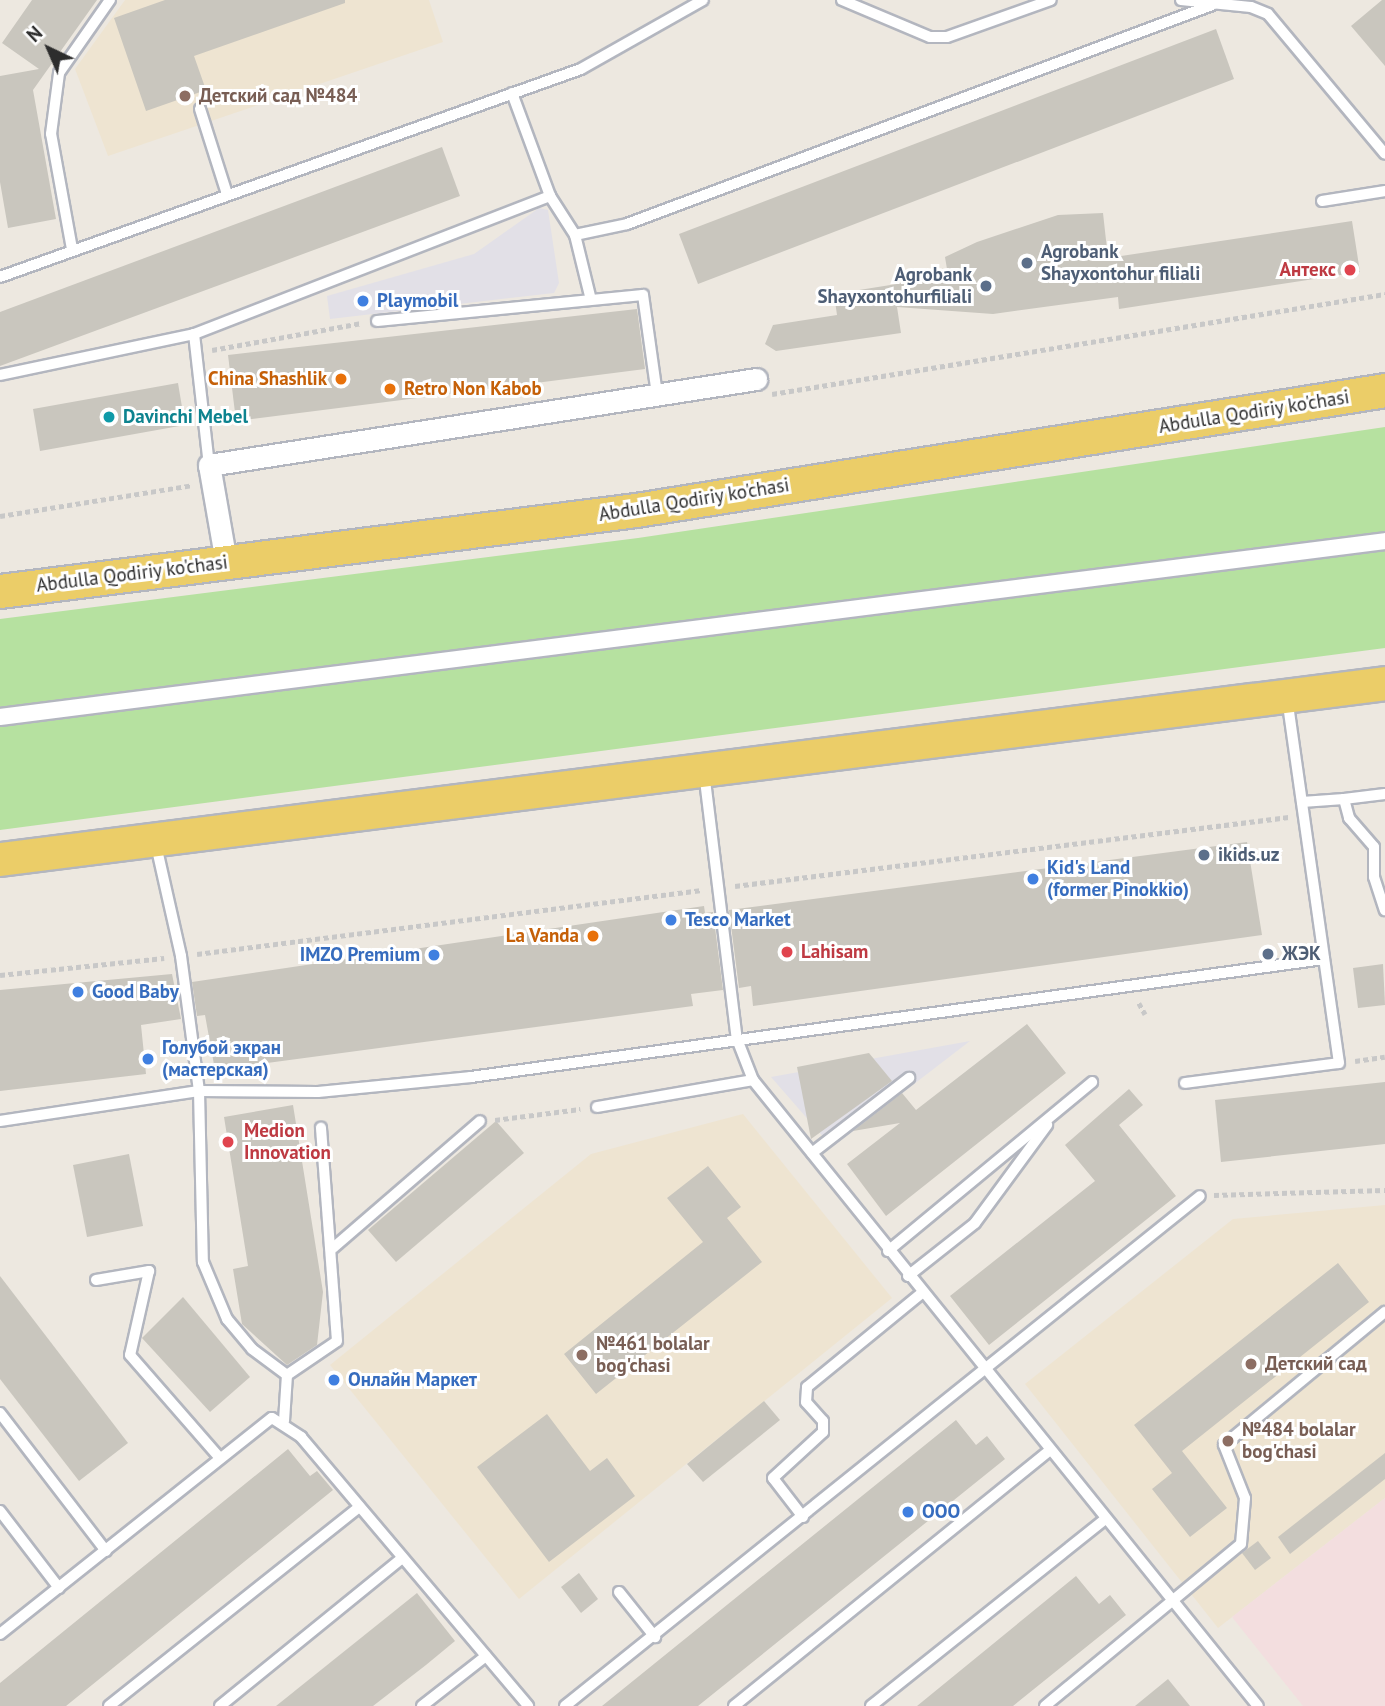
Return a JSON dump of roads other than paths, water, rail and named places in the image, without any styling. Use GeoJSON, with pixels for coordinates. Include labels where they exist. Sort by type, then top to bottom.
{"type":"FeatureCollection","features":[{"type":"Feature","properties":{"kind":"main road","name":"Abdulla Qodiriy ko'chasi"},"geometry":{"type":"LineString","coordinates":[[0,591],[636,510],[1385,390]]}},
{"type":"Feature","properties":{"kind":"main road"},"geometry":{"type":"LineString","coordinates":[[0,859],[704,766],[1385,683]]}},
{"type":"Feature","properties":{"kind":"street"},"geometry":{"type":"LineString","coordinates":[[226,562],[209,466],[756,379]]}},
{"type":"Feature","properties":{"kind":"street"},"geometry":{"type":"LineString","coordinates":[[0,717],[1385,541]]}},
{"type":"Feature","properties":{"kind":"lane"},"geometry":{"type":"LineString","coordinates":[[72,249],[51,134],[59,73],[110,0]]}},
{"type":"Feature","properties":{"kind":"lane"},"geometry":{"type":"LineString","coordinates":[[0,276],[580,69],[703,0]]}},
{"type":"Feature","properties":{"kind":"lane"},"geometry":{"type":"LineString","coordinates":[[842,0],[930,37],[947,37],[1051,0]]}},
{"type":"Feature","properties":{"kind":"lane"},"geometry":{"type":"LineString","coordinates":[[1181,0],[1251,7],[1268,14],[1385,153]]}},
{"type":"Feature","properties":{"kind":"lane"},"geometry":{"type":"LineString","coordinates":[[575,235],[627,224],[1212,5]]}},
{"type":"Feature","properties":{"kind":"lane"},"geometry":{"type":"LineString","coordinates":[[512,93],[550,196],[575,235],[590,296]]}},
{"type":"Feature","properties":{"kind":"lane"},"geometry":{"type":"LineString","coordinates":[[200,109],[227,194]]}},
{"type":"Feature","properties":{"kind":"lane"},"geometry":{"type":"LineString","coordinates":[[1322,201],[1385,191]]}},
{"type":"Feature","properties":{"kind":"lane"},"geometry":{"type":"LineString","coordinates":[[0,375],[194,334],[550,196]]}},
{"type":"Feature","properties":{"kind":"lane"},"geometry":{"type":"LineString","coordinates":[[377,321],[590,296],[643,295],[657,395]]}},
{"type":"Feature","properties":{"kind":"lane"},"geometry":{"type":"LineString","coordinates":[[194,334],[209,466]]}},
{"type":"Feature","properties":{"kind":"lane"},"geometry":{"type":"LineString","coordinates":[[1185,1083],[1339,1063],[1286,696]]}},
{"type":"Feature","properties":{"kind":"lane"},"geometry":{"type":"LineString","coordinates":[[704,766],[737,1038],[753,1080],[908,1276],[1258,1706]]}},
{"type":"Feature","properties":{"kind":"lane"},"geometry":{"type":"LineString","coordinates":[[1303,802],[1385,794]]}},
{"type":"Feature","properties":{"kind":"lane"},"geometry":{"type":"LineString","coordinates":[[1344,799],[1349,818],[1374,847],[1374,877],[1385,910]]}},
{"type":"Feature","properties":{"kind":"lane"},"geometry":{"type":"LineString","coordinates":[[155,838],[181,956],[199,1091],[203,1262],[227,1319],[252,1349],[287,1375]]}},
{"type":"Feature","properties":{"kind":"lane"},"geometry":{"type":"LineString","coordinates":[[0,1121],[199,1091],[318,1092],[471,1077],[737,1038],[1324,959]]}},
{"type":"Feature","properties":{"kind":"lane"},"geometry":{"type":"LineString","coordinates":[[812,1153],[909,1079]]}},
{"type":"Feature","properties":{"kind":"lane"},"geometry":{"type":"LineString","coordinates":[[597,1107],[753,1080]]}},
{"type":"Feature","properties":{"kind":"lane"},"geometry":{"type":"LineString","coordinates":[[888,1251],[1092,1082]]}},
{"type":"Feature","properties":{"kind":"lane"},"geometry":{"type":"LineString","coordinates":[[908,1276],[975,1223],[1057,1112]]}},
{"type":"Feature","properties":{"kind":"lane"},"geometry":{"type":"LineString","coordinates":[[333,1248],[480,1121]]}},
{"type":"Feature","properties":{"kind":"lane"},"geometry":{"type":"LineString","coordinates":[[287,1375],[337,1341],[333,1248],[321,1128]]}},
{"type":"Feature","properties":{"kind":"lane"},"geometry":{"type":"LineString","coordinates":[[565,1706],[655,1637],[1200,1195]]}},
{"type":"Feature","properties":{"kind":"lane"},"geometry":{"type":"LineString","coordinates":[[96,1280],[149,1271],[130,1355],[219,1457]]}},
{"type":"Feature","properties":{"kind":"lane"},"geometry":{"type":"LineString","coordinates":[[803,1517],[773,1478],[823,1432],[823,1421],[806,1402],[807,1387],[922,1293]]}},
{"type":"Feature","properties":{"kind":"lane"},"geometry":{"type":"LineString","coordinates":[[1045,1706],[1241,1544],[1245,1498],[1224,1445],[1385,1312]]}},
{"type":"Feature","properties":{"kind":"lane"},"geometry":{"type":"LineString","coordinates":[[284,1422],[287,1375]]}},
{"type":"Feature","properties":{"kind":"lane"},"geometry":{"type":"LineString","coordinates":[[0,1413],[106,1551]]}},
{"type":"Feature","properties":{"kind":"lane"},"geometry":{"type":"LineString","coordinates":[[0,1634],[106,1551],[256,1426],[272,1418],[284,1422],[528,1706]]}},
{"type":"Feature","properties":{"kind":"lane"},"geometry":{"type":"LineString","coordinates":[[733,1706],[1049,1450]]}},
{"type":"Feature","properties":{"kind":"lane"},"geometry":{"type":"LineString","coordinates":[[109,1706],[359,1507]]}},
{"type":"Feature","properties":{"kind":"lane"},"geometry":{"type":"LineString","coordinates":[[0,1511],[59,1588]]}},
{"type":"Feature","properties":{"kind":"lane"},"geometry":{"type":"LineString","coordinates":[[871,1706],[1105,1519]]}},
{"type":"Feature","properties":{"kind":"lane"},"geometry":{"type":"LineString","coordinates":[[220,1706],[402,1558]]}},
{"type":"Feature","properties":{"kind":"lane"},"geometry":{"type":"LineString","coordinates":[[619,1592],[655,1637]]}},
{"type":"Feature","properties":{"kind":"lane"},"geometry":{"type":"LineString","coordinates":[[422,1706],[486,1656]]}},
{"type":"Feature","properties":{"kind":"place","name":"Детский сад №484"},"geometry":{"type":"Point","coordinates":[185,96]}},
{"type":"Feature","properties":{"kind":"place","name":"Agrobank Shayxontohur filiali"},"geometry":{"type":"Point","coordinates":[1027,263]}},
{"type":"Feature","properties":{"kind":"place","name":"Антекс"},"geometry":{"type":"Point","coordinates":[1350,270]}},
{"type":"Feature","properties":{"kind":"place","name":"Agrobank Shayxontohurfiliali"},"geometry":{"type":"Point","coordinates":[986,286]}},
{"type":"Feature","properties":{"kind":"place","name":"Playmobil"},"geometry":{"type":"Point","coordinates":[363,301]}},
{"type":"Feature","properties":{"kind":"place","name":"China Shashlik"},"geometry":{"type":"Point","coordinates":[341,379]}},
{"type":"Feature","properties":{"kind":"place","name":"Retro Non Kabob"},"geometry":{"type":"Point","coordinates":[390,389]}},
{"type":"Feature","properties":{"kind":"place","name":"Davinchi Mebel"},"geometry":{"type":"Point","coordinates":[109,417]}},
{"type":"Feature","properties":{"kind":"place","name":"ikids.uz"},"geometry":{"type":"Point","coordinates":[1204,855]}},
{"type":"Feature","properties":{"kind":"place","name":"Kid's Land (former Pinokkio)"},"geometry":{"type":"Point","coordinates":[1033,879]}},
{"type":"Feature","properties":{"kind":"place","name":"Tesco Market"},"geometry":{"type":"Point","coordinates":[671,920]}},
{"type":"Feature","properties":{"kind":"place","name":"La Vanda"},"geometry":{"type":"Point","coordinates":[593,936]}},
{"type":"Feature","properties":{"kind":"place","name":"Lahisam"},"geometry":{"type":"Point","coordinates":[787,952]}},
{"type":"Feature","properties":{"kind":"place","name":"ЖЭК"},"geometry":{"type":"Point","coordinates":[1268,954]}},
{"type":"Feature","properties":{"kind":"place","name":"IMZO Premium"},"geometry":{"type":"Point","coordinates":[434,955]}},
{"type":"Feature","properties":{"kind":"place","name":"Good Baby"},"geometry":{"type":"Point","coordinates":[78,992]}},
{"type":"Feature","properties":{"kind":"place","name":"Голубой экран (мастерская)"},"geometry":{"type":"Point","coordinates":[148,1059]}},
{"type":"Feature","properties":{"kind":"place","name":"Medion Innovation"},"geometry":{"type":"Point","coordinates":[228,1142]}},
{"type":"Feature","properties":{"kind":"place","name":"№461 bolalar bog'chasi"},"geometry":{"type":"Point","coordinates":[582,1355]}},
{"type":"Feature","properties":{"kind":"place","name":"Детский сад"},"geometry":{"type":"Point","coordinates":[1251,1364]}},
{"type":"Feature","properties":{"kind":"place","name":"Онлайн Маркет"},"geometry":{"type":"Point","coordinates":[334,1380]}},
{"type":"Feature","properties":{"kind":"place","name":"№484 bolalar bog'chasi"},"geometry":{"type":"Point","coordinates":[1228,1441]}},
{"type":"Feature","properties":{"kind":"place","name":"ООО"},"geometry":{"type":"Point","coordinates":[908,1512]}}]}
